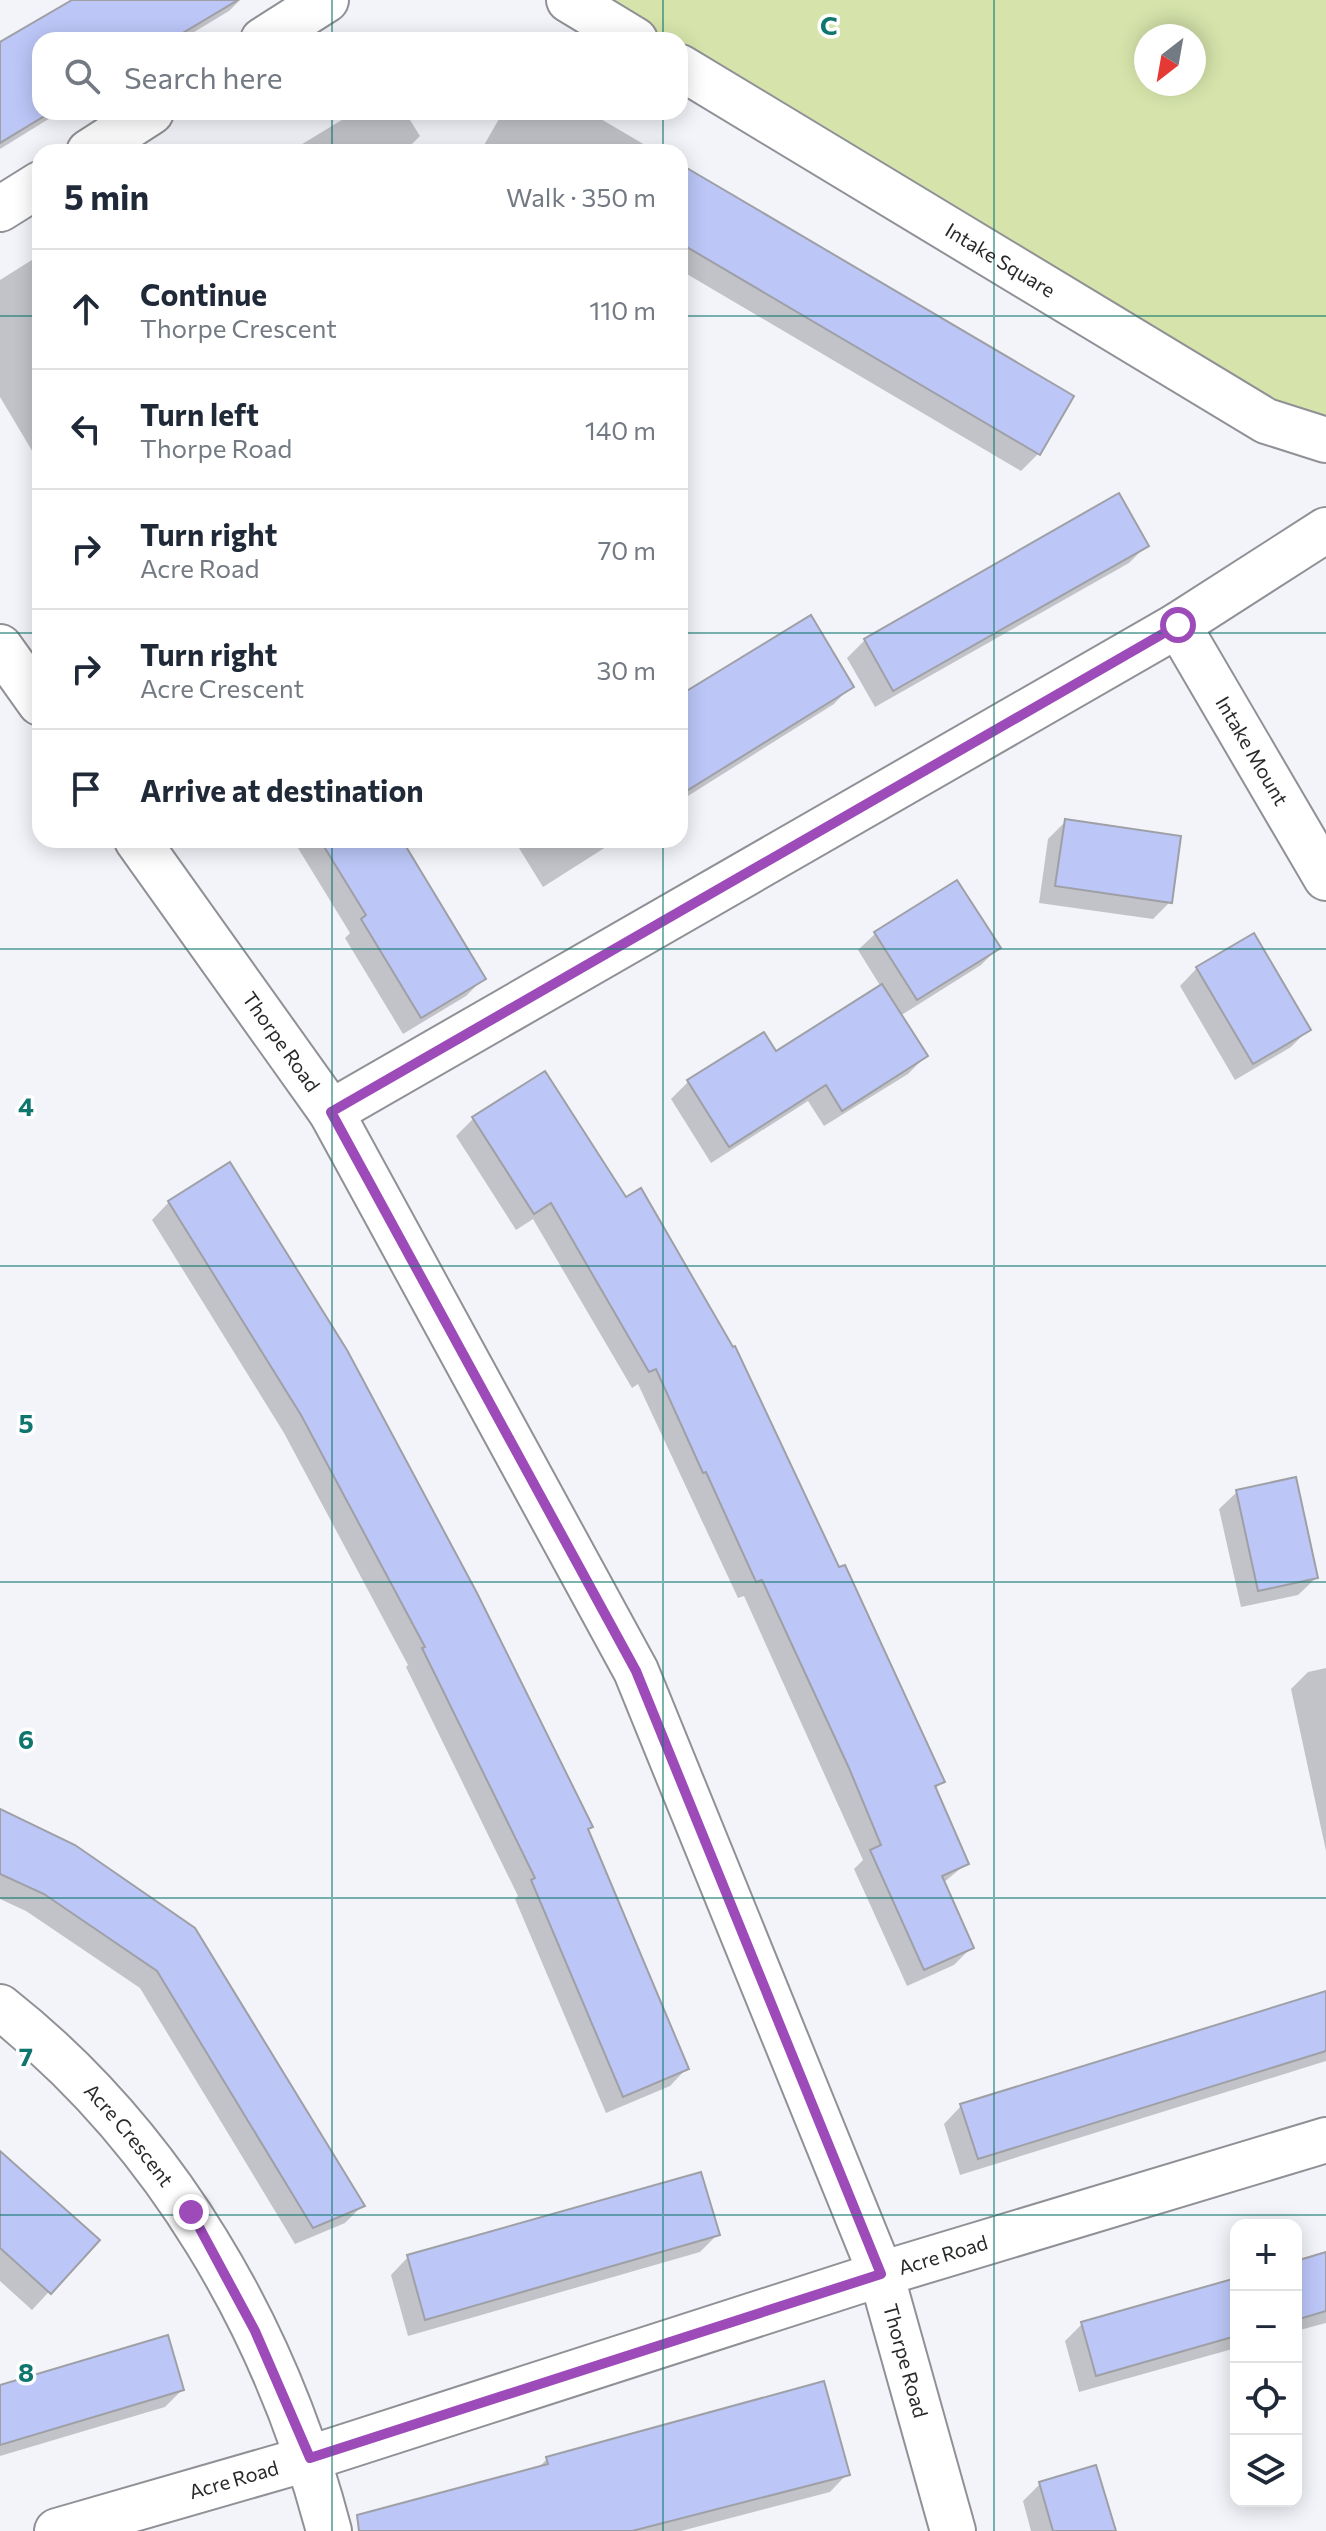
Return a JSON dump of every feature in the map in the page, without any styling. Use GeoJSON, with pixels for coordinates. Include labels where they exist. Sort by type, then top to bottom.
{"type":"FeatureCollection","features":[{"type":"Feature","properties":{"kind":"street"},"geometry":{"type":"LineString","coordinates":[[276,32],[326,0]]}},
{"type":"Feature","properties":{"kind":"street"},"geometry":{"type":"LineString","coordinates":[[569,0],[622,32]]}},
{"type":"Feature","properties":{"kind":"street","name":"Intake Square"},"geometry":{"type":"LineString","coordinates":[[688,72],[1266,421],[1326,440]]}},
{"type":"Feature","properties":{"kind":"street"},"geometry":{"type":"LineString","coordinates":[[101,144],[139,120]]}},
{"type":"Feature","properties":{"kind":"street"},"geometry":{"type":"LineString","coordinates":[[0,209],[32,189]]}},
{"type":"Feature","properties":{"kind":"street"},"geometry":{"type":"LineString","coordinates":[[331,1112],[1178,625],[1326,530]]}},
{"type":"Feature","properties":{"kind":"street","name":"Intake Mount"},"geometry":{"type":"LineString","coordinates":[[1178,625],[1326,878]]}},
{"type":"Feature","properties":{"kind":"street"},"geometry":{"type":"LineString","coordinates":[[0,647],[32,692]]}},
{"type":"Feature","properties":{"kind":"street","name":"Thorpe Road"},"geometry":{"type":"LineString","coordinates":[[143,848],[331,1112],[636,1671],[881,2274],[953,2531]]}},
{"type":"Feature","properties":{"kind":"street","name":"Acre Crescent"},"geometry":{"type":"LineString","coordinates":[[0,2007],[117,2114],[191,2212],[255,2331],[310,2458],[329,2531]]}},
{"type":"Feature","properties":{"kind":"street","name":"Acre Road"},"geometry":{"type":"LineString","coordinates":[[57,2531],[310,2458],[881,2274],[1326,2140]]}},
{"type":"Feature","properties":{"kind":"green space"},"geometry":{"type":"Polygon","coordinates":[[[569,0],[1326,0],[1326,440],[688,72],[688,32],[622,32],[569,0]]]}},
{"type":"Feature","properties":{"kind":"building"},"geometry":{"type":"Polygon","coordinates":[[[72,0],[238,0],[184,32],[32,32],[32,120],[38,120],[0,143],[0,42],[72,0]]]}},
{"type":"Feature","properties":{"kind":"building"},"geometry":{"type":"Polygon","coordinates":[[[688,169],[1074,396],[1040,455],[688,248],[688,169]]]}},
{"type":"Feature","properties":{"kind":"building"},"geometry":{"type":"Polygon","coordinates":[[[1119,493],[1149,546],[893,691],[864,639],[1119,493]]]}},
{"type":"Feature","properties":{"kind":"building"},"geometry":{"type":"Polygon","coordinates":[[[811,615],[854,687],[688,790],[688,690],[811,615]]]}},
{"type":"Feature","properties":{"kind":"building"},"geometry":{"type":"Polygon","coordinates":[[[1065,819],[1181,836],[1172,903],[1055,886],[1065,819]]]}},
{"type":"Feature","properties":{"kind":"building"},"geometry":{"type":"Polygon","coordinates":[[[325,848],[407,848],[486,979],[421,1018],[361,919],[366,915],[325,848]]]}},
{"type":"Feature","properties":{"kind":"building"},"geometry":{"type":"Polygon","coordinates":[[[957,880],[1001,948],[917,1000],[874,932],[957,880]]]}},
{"type":"Feature","properties":{"kind":"building"},"geometry":{"type":"Polygon","coordinates":[[[1254,933],[1311,1030],[1253,1064],[1196,967],[1254,933]]]}},
{"type":"Feature","properties":{"kind":"building"},"geometry":{"type":"Polygon","coordinates":[[[882,984],[928,1056],[842,1111],[826,1085],[729,1147],[687,1080],[764,1032],[776,1051],[882,984]]]}},
{"type":"Feature","properties":{"kind":"building"},"geometry":{"type":"Polygon","coordinates":[[[545,1071],[626,1197],[641,1188],[735,1346],[839,1567],[845,1565],[945,1782],[935,1786],[969,1864],[942,1876],[974,1948],[924,1970],[870,1850],[881,1845],[849,1768],[762,1580],[756,1582],[656,1369],[649,1372],[551,1203],[534,1214],[472,1117],[545,1071]]]}},
{"type":"Feature","properties":{"kind":"building"},"geometry":{"type":"Polygon","coordinates":[[[230,1162],[347,1350],[477,1593],[593,1827],[588,1829],[689,2069],[623,2097],[531,1880],[535,1878],[422,1648],[425,1647],[301,1415],[168,1201],[230,1162]]]}},
{"type":"Feature","properties":{"kind":"building"},"geometry":{"type":"Polygon","coordinates":[[[1296,1477],[1318,1578],[1258,1591],[1236,1490],[1296,1477]]]}},
{"type":"Feature","properties":{"kind":"building"},"geometry":{"type":"Polygon","coordinates":[[[0,1809],[75,1845],[195,1928],[365,2206],[313,2228],[157,1971],[44,1894],[0,1874],[0,1809]]]}},
{"type":"Feature","properties":{"kind":"building"},"geometry":{"type":"Polygon","coordinates":[[[1326,1991],[1326,2051],[978,2159],[960,2104],[1326,1991]]]}},
{"type":"Feature","properties":{"kind":"building"},"geometry":{"type":"Polygon","coordinates":[[[0,2151],[100,2240],[51,2294],[0,2248],[0,2151]]]}},
{"type":"Feature","properties":{"kind":"building"},"geometry":{"type":"Polygon","coordinates":[[[701,2172],[720,2235],[425,2320],[407,2255],[701,2172]]]}},
{"type":"Feature","properties":{"kind":"building"},"geometry":{"type":"Polygon","coordinates":[[[1326,2252],[1326,2311],[1302,2318],[1302,2291],[1302,2259],[1326,2252]]]}},
{"type":"Feature","properties":{"kind":"building"},"geometry":{"type":"Polygon","coordinates":[[[1230,2280],[1230,2338],[1096,2376],[1081,2322],[1230,2280]]]}},
{"type":"Feature","properties":{"kind":"building"},"geometry":{"type":"Polygon","coordinates":[[[168,2335],[184,2390],[0,2445],[0,2385],[168,2335]]]}},
{"type":"Feature","properties":{"kind":"building"},"geometry":{"type":"Polygon","coordinates":[[[824,2381],[850,2475],[632,2531],[359,2531],[357,2515],[548,2464],[546,2457],[824,2381]]]}},
{"type":"Feature","properties":{"kind":"building"},"geometry":{"type":"Polygon","coordinates":[[[1096,2465],[1116,2531],[1053,2531],[1039,2482],[1096,2465]]]}},
{"type":"Feature","properties":{"kind":"route"},"geometry":{"type":"LineString","coordinates":[[191,2212],[255,2331],[310,2458],[881,2274],[636,1671],[331,1112],[1178,625]]}}]}
